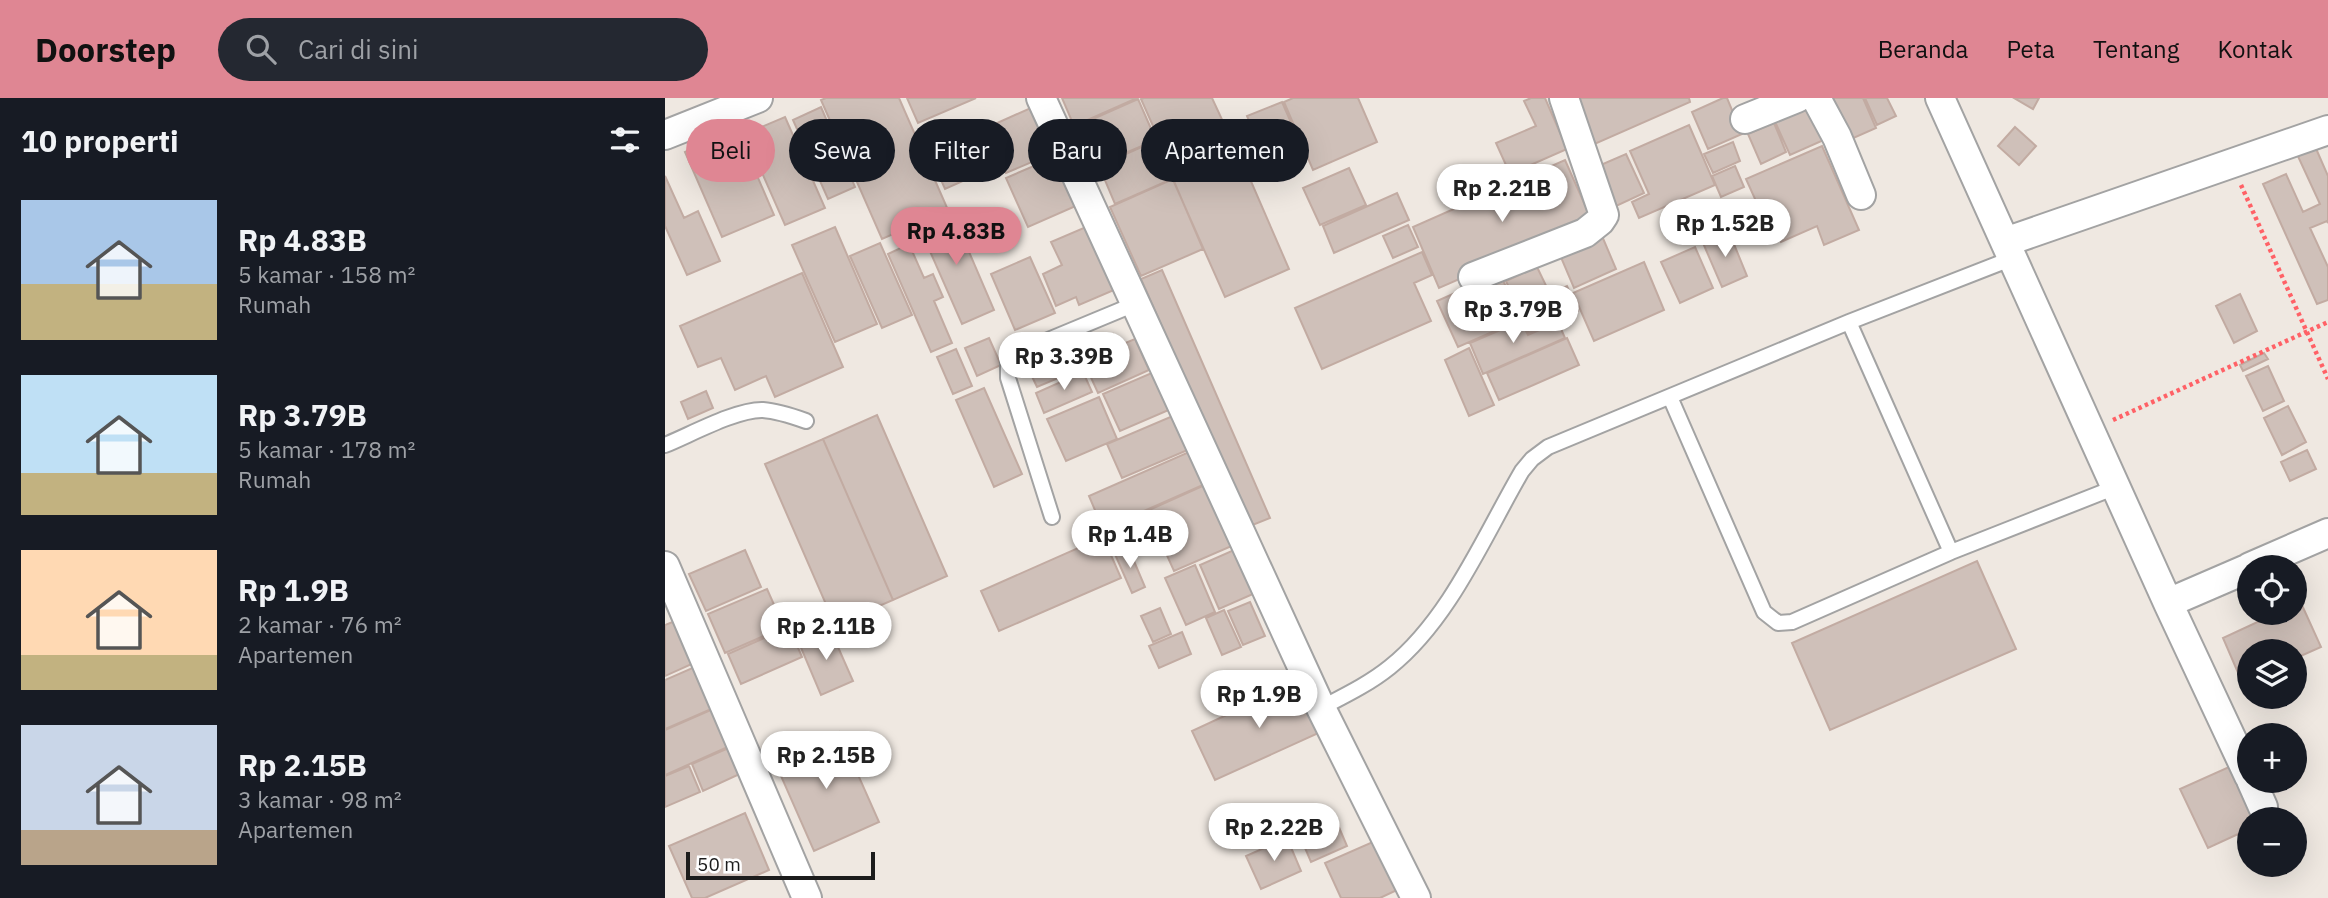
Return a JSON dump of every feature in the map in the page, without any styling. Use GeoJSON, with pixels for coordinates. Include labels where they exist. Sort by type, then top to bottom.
{"type":"FeatureCollection","features":[{"type":"Feature","properties":{"kind":"street"},"geometry":{"type":"LineString","coordinates":[[665,135],[758,98]]}},
{"type":"Feature","properties":{"kind":"street"},"geometry":{"type":"LineString","coordinates":[[1041,98],[1321,708],[1416,898]]}},
{"type":"Feature","properties":{"kind":"street"},"geometry":{"type":"LineString","coordinates":[[1473,277],[1585,233],[1604,215],[1564,98]]}},
{"type":"Feature","properties":{"kind":"street"},"geometry":{"type":"LineString","coordinates":[[1745,119],[1797,98]]}},
{"type":"Feature","properties":{"kind":"street"},"geometry":{"type":"LineString","coordinates":[[1816,98],[1837,137],[1861,195]]}},
{"type":"Feature","properties":{"kind":"street"},"geometry":{"type":"LineString","coordinates":[[1940,98],[2237,750]]}},
{"type":"Feature","properties":{"kind":"street"},"geometry":{"type":"LineString","coordinates":[[2009,250],[2328,130]]}},
{"type":"Feature","properties":{"kind":"street"},"geometry":{"type":"LineString","coordinates":[[2277,555],[2328,533]]}},
{"type":"Feature","properties":{"kind":"street"},"geometry":{"type":"LineString","coordinates":[[665,566],[807,898]]}},
{"type":"Feature","properties":{"kind":"street"},"geometry":{"type":"LineString","coordinates":[[2168,603],[2237,572]]}},
{"type":"Feature","properties":{"kind":"street"},"geometry":{"type":"LineString","coordinates":[[2257,793],[2263,807]]}},
{"type":"Feature","properties":{"kind":"lane"},"geometry":{"type":"LineString","coordinates":[[1321,708],[1360,688],[1391,667],[1423,635],[1452,594],[1522,471],[1548,447],[1849,322],[2009,250]]}},
{"type":"Feature","properties":{"kind":"lane"},"geometry":{"type":"LineString","coordinates":[[1052,517],[1008,378],[1008,362],[1017,353],[1135,304]]}},
{"type":"Feature","properties":{"kind":"lane"},"geometry":{"type":"LineString","coordinates":[[1849,322],[1951,552]]}},
{"type":"Feature","properties":{"kind":"lane"},"geometry":{"type":"LineString","coordinates":[[1670,397],[1764,612],[1772,619],[1785,624],[1951,552],[2116,487]]}},
{"type":"Feature","properties":{"kind":"lane"},"geometry":{"type":"LineString","coordinates":[[665,446],[741,414],[756,411],[775,412],[806,421]]}},
{"type":"Feature","properties":{"kind":"path"},"geometry":{"type":"LineString","coordinates":[[2232,164],[2328,379]]}},
{"type":"Feature","properties":{"kind":"path"},"geometry":{"type":"LineString","coordinates":[[2090,430],[2328,322]]}},
{"type":"Feature","properties":{"kind":"building"},"geometry":{"type":"Polygon","coordinates":[[[899,98],[909,121],[909,182],[936,182],[948,210],[882,239],[857,182],[895,182],[895,119],[829,119],[821,100],[899,98]]]}},
{"type":"Feature","properties":{"kind":"building"},"geometry":{"type":"Polygon","coordinates":[[[907,98],[976,98],[927,119],[916,119],[907,98]]]}},
{"type":"Feature","properties":{"kind":"building"},"geometry":{"type":"Polygon","coordinates":[[[1062,98],[1137,98],[1090,119],[1071,119],[1062,98]]]}},
{"type":"Feature","properties":{"kind":"building"},"geometry":{"type":"Polygon","coordinates":[[[1212,98],[1222,119],[1150,119],[1141,99],[1212,98]]]}},
{"type":"Feature","properties":{"kind":"building"},"geometry":{"type":"Polygon","coordinates":[[[1293,98],[1358,98],[1377,142],[1313,170],[1309,161],[1309,119],[1291,119],[1284,102],[1293,98]]]}},
{"type":"Feature","properties":{"kind":"building"},"geometry":{"type":"Polygon","coordinates":[[[1545,98],[1567,149],[1510,174],[1496,143],[1536,126],[1524,101],[1545,98]]]}},
{"type":"Feature","properties":{"kind":"building"},"geometry":{"type":"Polygon","coordinates":[[[1569,98],[1689,98],[1690,102],[1590,146],[1569,98]]]}},
{"type":"Feature","properties":{"kind":"building"},"geometry":{"type":"Polygon","coordinates":[[[1727,98],[1742,134],[1708,149],[1692,112],[1727,98]]]}},
{"type":"Feature","properties":{"kind":"building"},"geometry":{"type":"Polygon","coordinates":[[[1831,98],[1863,98],[1876,128],[1849,140],[1831,98]]]}},
{"type":"Feature","properties":{"kind":"building"},"geometry":{"type":"Polygon","coordinates":[[[1865,98],[1887,98],[1896,116],[1877,125],[1865,98]]]}},
{"type":"Feature","properties":{"kind":"building"},"geometry":{"type":"Polygon","coordinates":[[[2014,98],[2039,98],[2033,109],[2014,98]]]}},
{"type":"Feature","properties":{"kind":"building"},"geometry":{"type":"Polygon","coordinates":[[[1138,99],[1147,119],[1141,119],[1141,146],[1127,152],[1127,119],[1093,119],[1138,99]]]}},
{"type":"Feature","properties":{"kind":"building"},"geometry":{"type":"Polygon","coordinates":[[[1810,101],[1826,139],[1790,155],[1773,117],[1810,101]]]}},
{"type":"Feature","properties":{"kind":"building"},"geometry":{"type":"Polygon","coordinates":[[[1282,102],[1289,119],[1248,119],[1247,116],[1282,102]]]}},
{"type":"Feature","properties":{"kind":"building"},"geometry":{"type":"Polygon","coordinates":[[[821,107],[826,119],[795,119],[821,107]]]}},
{"type":"Feature","properties":{"kind":"building"},"geometry":{"type":"Polygon","coordinates":[[[1033,107],[1038,119],[1028,119],[1028,164],[1014,170],[1014,119],[1006,119],[1033,107]]]}},
{"type":"Feature","properties":{"kind":"building"},"geometry":{"type":"Polygon","coordinates":[[[785,117],[789,126],[789,182],[814,182],[825,208],[785,225],[766,182],[775,182],[775,121],[785,117]]]}},
{"type":"Feature","properties":{"kind":"building"},"geometry":{"type":"Polygon","coordinates":[[[1774,123],[1786,152],[1761,164],[1748,134],[1774,123]]]}},
{"type":"Feature","properties":{"kind":"building"},"geometry":{"type":"Polygon","coordinates":[[[1689,125],[1715,185],[1639,218],[1632,202],[1649,194],[1630,151],[1689,125]]]}},
{"type":"Feature","properties":{"kind":"building"},"geometry":{"type":"Polygon","coordinates":[[[2015,127],[2036,146],[2019,165],[1998,146],[2015,127]]]}},
{"type":"Feature","properties":{"kind":"building"},"geometry":{"type":"Polygon","coordinates":[[[1733,142],[1740,161],[1713,173],[1704,154],[1733,142]]]}},
{"type":"Feature","properties":{"kind":"building"},"geometry":{"type":"Polygon","coordinates":[[[2314,144],[2328,176],[2328,223],[2327,221],[2310,228],[2328,267],[2328,300],[2317,304],[2263,184],[2286,174],[2303,212],[2320,204],[2296,152],[2314,144]]]}},
{"type":"Feature","properties":{"kind":"building"},"geometry":{"type":"Polygon","coordinates":[[[1822,146],[1859,230],[1824,245],[1817,226],[1781,242],[1770,218],[1765,221],[1746,179],[1822,146]]]}},
{"type":"Feature","properties":{"kind":"building"},"geometry":{"type":"Polygon","coordinates":[[[1141,147],[1141,182],[1165,182],[1115,204],[1106,182],[1127,182],[1127,154],[1141,147]]]}},
{"type":"Feature","properties":{"kind":"building"},"geometry":{"type":"Polygon","coordinates":[[[1626,154],[1644,193],[1614,207],[1596,167],[1626,154]]]}},
{"type":"Feature","properties":{"kind":"building"},"geometry":{"type":"Polygon","coordinates":[[[1565,160],[1592,221],[1439,288],[1413,227],[1565,160]]]}},
{"type":"Feature","properties":{"kind":"building"},"geometry":{"type":"Polygon","coordinates":[[[1735,166],[1744,187],[1721,197],[1712,176],[1735,166]]]}},
{"type":"Feature","properties":{"kind":"building"},"geometry":{"type":"Polygon","coordinates":[[[1349,168],[1366,205],[1320,225],[1303,188],[1349,168]]]}},
{"type":"Feature","properties":{"kind":"building"},"geometry":{"type":"Polygon","coordinates":[[[1028,169],[1028,182],[1068,182],[1078,205],[1028,227],[1008,182],[1014,182],[1014,175],[1028,169]]]}},
{"type":"Feature","properties":{"kind":"building"},"geometry":{"type":"Polygon","coordinates":[[[665,176],[684,218],[698,211],[720,261],[687,275],[665,226],[665,176]]]}},
{"type":"Feature","properties":{"kind":"building"},"geometry":{"type":"Polygon","coordinates":[[[698,182],[760,182],[774,215],[722,237],[698,182]]]}},
{"type":"Feature","properties":{"kind":"building"},"geometry":{"type":"Polygon","coordinates":[[[820,182],[853,182],[855,187],[828,199],[820,182]]]}},
{"type":"Feature","properties":{"kind":"building"},"geometry":{"type":"Polygon","coordinates":[[[942,182],[961,182],[945,189],[942,182]]]}},
{"type":"Feature","properties":{"kind":"building"},"geometry":{"type":"Polygon","coordinates":[[[1166,182],[1174,182],[1203,249],[1141,276],[1110,207],[1166,182]]]}},
{"type":"Feature","properties":{"kind":"building"},"geometry":{"type":"Polygon","coordinates":[[[1174,182],[1251,182],[1289,269],[1225,297],[1174,182]]]}},
{"type":"Feature","properties":{"kind":"building"},"geometry":{"type":"Polygon","coordinates":[[[1397,193],[1409,220],[1334,253],[1323,226],[1397,193]]]}},
{"type":"Feature","properties":{"kind":"building"},"geometry":{"type":"Polygon","coordinates":[[[951,210],[994,310],[962,324],[918,224],[951,210]]]}},
{"type":"Feature","properties":{"kind":"building"},"geometry":{"type":"Polygon","coordinates":[[[1408,225],[1418,247],[1393,258],[1383,236],[1408,225]]]}},
{"type":"Feature","properties":{"kind":"building"},"geometry":{"type":"Polygon","coordinates":[[[835,227],[877,324],[835,342],[792,245],[835,227]]]}},
{"type":"Feature","properties":{"kind":"building"},"geometry":{"type":"Polygon","coordinates":[[[1086,227],[1114,290],[1079,305],[1076,297],[1056,306],[1043,274],[1062,265],[1051,242],[1086,227]]]}},
{"type":"Feature","properties":{"kind":"building"},"geometry":{"type":"Polygon","coordinates":[[[1729,232],[1747,276],[1722,287],[1703,243],[1729,232]]]}},
{"type":"Feature","properties":{"kind":"building"},"geometry":{"type":"Polygon","coordinates":[[[1602,236],[1616,269],[1574,288],[1560,255],[1602,236]]]}},
{"type":"Feature","properties":{"kind":"building"},"geometry":{"type":"Polygon","coordinates":[[[880,243],[912,315],[882,328],[850,256],[880,243]]]}},
{"type":"Feature","properties":{"kind":"building"},"geometry":{"type":"Polygon","coordinates":[[[909,244],[924,278],[933,274],[943,297],[934,301],[952,343],[931,352],[888,254],[909,244]]]}},
{"type":"Feature","properties":{"kind":"building"},"geometry":{"type":"Polygon","coordinates":[[[1695,247],[1713,288],[1680,303],[1661,262],[1695,247]]]}},
{"type":"Feature","properties":{"kind":"building"},"geometry":{"type":"Polygon","coordinates":[[[1422,252],[1432,275],[1414,283],[1431,321],[1322,369],[1295,308],[1422,252]]]}},
{"type":"Feature","properties":{"kind":"building"},"geometry":{"type":"Polygon","coordinates":[[[1030,257],[1055,313],[1015,330],[991,274],[1030,257]]]}},
{"type":"Feature","properties":{"kind":"building"},"geometry":{"type":"Polygon","coordinates":[[[1644,262],[1664,310],[1594,341],[1573,293],[1644,262]]]}},
{"type":"Feature","properties":{"kind":"building"},"geometry":{"type":"Polygon","coordinates":[[[1537,267],[1550,294],[1567,286],[1578,311],[1529,333],[1506,281],[1537,267]]]}},
{"type":"Feature","properties":{"kind":"building"},"geometry":{"type":"Polygon","coordinates":[[[1162,270],[1270,518],[1250,526],[1141,279],[1162,270]]]}},
{"type":"Feature","properties":{"kind":"building"},"geometry":{"type":"Polygon","coordinates":[[[802,273],[843,367],[775,397],[766,376],[735,390],[721,358],[698,367],[680,326],[802,273]]]}},
{"type":"Feature","properties":{"kind":"building"},"geometry":{"type":"Polygon","coordinates":[[[1500,273],[1520,320],[1458,347],[1437,301],[1500,273]]]}},
{"type":"Feature","properties":{"kind":"building"},"geometry":{"type":"Polygon","coordinates":[[[2240,294],[2257,331],[2234,343],[2216,306],[2240,294]]]}},
{"type":"Feature","properties":{"kind":"building"},"geometry":{"type":"Polygon","coordinates":[[[1521,321],[1528,335],[1558,322],[1565,338],[1483,374],[1470,343],[1521,321]]]}},
{"type":"Feature","properties":{"kind":"building"},"geometry":{"type":"Polygon","coordinates":[[[1113,334],[1118,346],[1135,339],[1149,370],[1098,393],[1078,349],[1113,334]]]}},
{"type":"Feature","properties":{"kind":"building"},"geometry":{"type":"Polygon","coordinates":[[[989,338],[1001,365],[977,376],[965,348],[989,338]]]}},
{"type":"Feature","properties":{"kind":"building"},"geometry":{"type":"Polygon","coordinates":[[[1567,338],[1579,365],[1499,400],[1487,373],[1567,338]]]}},
{"type":"Feature","properties":{"kind":"building"},"geometry":{"type":"Polygon","coordinates":[[[1469,348],[1494,405],[1469,416],[1445,360],[1469,348]]]}},
{"type":"Feature","properties":{"kind":"building"},"geometry":{"type":"Polygon","coordinates":[[[956,349],[972,386],[953,394],[937,357],[956,349]]]}},
{"type":"Feature","properties":{"kind":"building"},"geometry":{"type":"Polygon","coordinates":[[[1053,353],[1063,376],[1037,387],[1026,364],[1053,353]]]}},
{"type":"Feature","properties":{"kind":"building"},"geometry":{"type":"Polygon","coordinates":[[[2264,353],[2268,359],[2243,371],[2240,365],[2264,353]]]}},
{"type":"Feature","properties":{"kind":"building"},"geometry":{"type":"Polygon","coordinates":[[[2268,366],[2284,401],[2263,411],[2246,376],[2268,366]]]}},
{"type":"Feature","properties":{"kind":"building"},"geometry":{"type":"Polygon","coordinates":[[[1083,372],[1092,392],[1044,413],[1036,393],[1083,372]]]}},
{"type":"Feature","properties":{"kind":"building"},"geometry":{"type":"Polygon","coordinates":[[[1154,372],[1171,409],[1120,431],[1103,394],[1154,372]]]}},
{"type":"Feature","properties":{"kind":"building"},"geometry":{"type":"Polygon","coordinates":[[[984,388],[1022,474],[994,487],[956,400],[984,388]]]}},
{"type":"Feature","properties":{"kind":"building"},"geometry":{"type":"Polygon","coordinates":[[[706,391],[713,408],[688,419],[681,402],[706,391]]]}},
{"type":"Feature","properties":{"kind":"building"},"geometry":{"type":"Polygon","coordinates":[[[1099,397],[1117,439],[1066,461],[1047,419],[1099,397]]]}},
{"type":"Feature","properties":{"kind":"building"},"geometry":{"type":"Polygon","coordinates":[[[2288,406],[2306,442],[2282,455],[2264,418],[2288,406]]]}},
{"type":"Feature","properties":{"kind":"building"},"geometry":{"type":"Polygon","coordinates":[[[877,415],[947,576],[893,600],[823,439],[877,415]]]}},
{"type":"Feature","properties":{"kind":"building"},"geometry":{"type":"Polygon","coordinates":[[[1175,415],[1190,449],[1122,478],[1107,444],[1175,415]]]}},
{"type":"Feature","properties":{"kind":"building"},"geometry":{"type":"Polygon","coordinates":[[[823,439],[893,600],[835,625],[765,464],[823,439]]]}},
{"type":"Feature","properties":{"kind":"building"},"geometry":{"type":"Polygon","coordinates":[[[2307,450],[2316,469],[2290,481],[2281,462],[2307,450]]]}},
{"type":"Feature","properties":{"kind":"building"},"geometry":{"type":"Polygon","coordinates":[[[1189,452],[1203,485],[1103,529],[1089,496],[1189,452]]]}},
{"type":"Feature","properties":{"kind":"building"},"geometry":{"type":"Polygon","coordinates":[[[1207,484],[1234,545],[1174,571],[1147,511],[1207,484]]]}},
{"type":"Feature","properties":{"kind":"building"},"geometry":{"type":"Polygon","coordinates":[[[1143,513],[1156,542],[1133,553],[1120,524],[1143,513]]]}},
{"type":"Feature","properties":{"kind":"building"},"geometry":{"type":"Polygon","coordinates":[[[1103,537],[1121,578],[999,631],[981,591],[1103,537]]]}},
{"type":"Feature","properties":{"kind":"building"},"geometry":{"type":"Polygon","coordinates":[[[1128,547],[1145,587],[1132,593],[1114,552],[1128,547]]]}},
{"type":"Feature","properties":{"kind":"building"},"geometry":{"type":"Polygon","coordinates":[[[745,550],[761,587],[706,611],[689,574],[745,550]]]}},
{"type":"Feature","properties":{"kind":"building"},"geometry":{"type":"Polygon","coordinates":[[[1234,550],[1253,594],[1219,609],[1200,565],[1234,550]]]}},
{"type":"Feature","properties":{"kind":"building"},"geometry":{"type":"Polygon","coordinates":[[[1977,561],[2016,649],[1830,730],[1792,643],[1977,561]]]}},
{"type":"Feature","properties":{"kind":"building"},"geometry":{"type":"Polygon","coordinates":[[[1195,565],[1215,612],[1186,625],[1165,578],[1195,565]]]}},
{"type":"Feature","properties":{"kind":"building"},"geometry":{"type":"Polygon","coordinates":[[[767,589],[784,627],[725,653],[708,614],[767,589]]]}},
{"type":"Feature","properties":{"kind":"building"},"geometry":{"type":"Polygon","coordinates":[[[1250,602],[1265,636],[1243,645],[1228,611],[1250,602]]]}},
{"type":"Feature","properties":{"kind":"building"},"geometry":{"type":"Polygon","coordinates":[[[1160,608],[1171,634],[1153,642],[1141,616],[1160,608]]]}},
{"type":"Feature","properties":{"kind":"building"},"geometry":{"type":"Polygon","coordinates":[[[1224,610],[1241,647],[1222,655],[1206,618],[1224,610]]]}},
{"type":"Feature","properties":{"kind":"building"},"geometry":{"type":"Polygon","coordinates":[[[2307,616],[2321,647],[2307,653],[2307,639],[2237,639],[2237,670],[2223,638],[2251,625],[2307,625],[2307,616]]]}},
{"type":"Feature","properties":{"kind":"building"},"geometry":{"type":"Polygon","coordinates":[[[675,621],[694,663],[665,676],[665,625],[675,621]]]}},
{"type":"Feature","properties":{"kind":"building"},"geometry":{"type":"Polygon","coordinates":[[[789,627],[802,657],[741,684],[728,654],[789,627]]]}},
{"type":"Feature","properties":{"kind":"building"},"geometry":{"type":"Polygon","coordinates":[[[830,629],[853,681],[821,695],[799,643],[830,629]]]}},
{"type":"Feature","properties":{"kind":"building"},"geometry":{"type":"Polygon","coordinates":[[[1182,632],[1191,654],[1159,668],[1149,646],[1182,632]]]}},
{"type":"Feature","properties":{"kind":"building"},"geometry":{"type":"Polygon","coordinates":[[[697,666],[716,707],[665,729],[665,680],[697,666]]]}},
{"type":"Feature","properties":{"kind":"building"},"geometry":{"type":"Polygon","coordinates":[[[1302,680],[1325,730],[1215,780],[1192,731],[1302,680]]]}},
{"type":"Feature","properties":{"kind":"building"},"geometry":{"type":"Polygon","coordinates":[[[713,709],[730,746],[665,775],[665,730],[713,709]]]}},
{"type":"Feature","properties":{"kind":"building"},"geometry":{"type":"Polygon","coordinates":[[[839,732],[879,822],[814,851],[774,760],[839,732]]]}},
{"type":"Feature","properties":{"kind":"building"},"geometry":{"type":"Polygon","coordinates":[[[733,746],[744,772],[703,791],[692,764],[733,746]]]}},
{"type":"Feature","properties":{"kind":"building"},"geometry":{"type":"Polygon","coordinates":[[[689,766],[700,792],[665,807],[665,776],[689,766]]]}},
{"type":"Feature","properties":{"kind":"building"},"geometry":{"type":"Polygon","coordinates":[[[2229,767],[2237,784],[2237,793],[2242,793],[2248,807],[2237,807],[2237,835],[2208,848],[2180,789],[2229,767]]]}},
{"type":"Feature","properties":{"kind":"building"},"geometry":{"type":"Polygon","coordinates":[[[1332,811],[1347,846],[1311,862],[1296,827],[1332,811]]]}},
{"type":"Feature","properties":{"kind":"building"},"geometry":{"type":"Polygon","coordinates":[[[745,813],[769,870],[705,898],[692,898],[669,846],[745,813]]]}},
{"type":"Feature","properties":{"kind":"building"},"geometry":{"type":"Polygon","coordinates":[[[1287,838],[1301,871],[1261,889],[1246,856],[1287,838]]]}},
{"type":"Feature","properties":{"kind":"building"},"geometry":{"type":"Polygon","coordinates":[[[1375,841],[1397,890],[1380,898],[1341,898],[1325,863],[1375,841]]]}}]}
